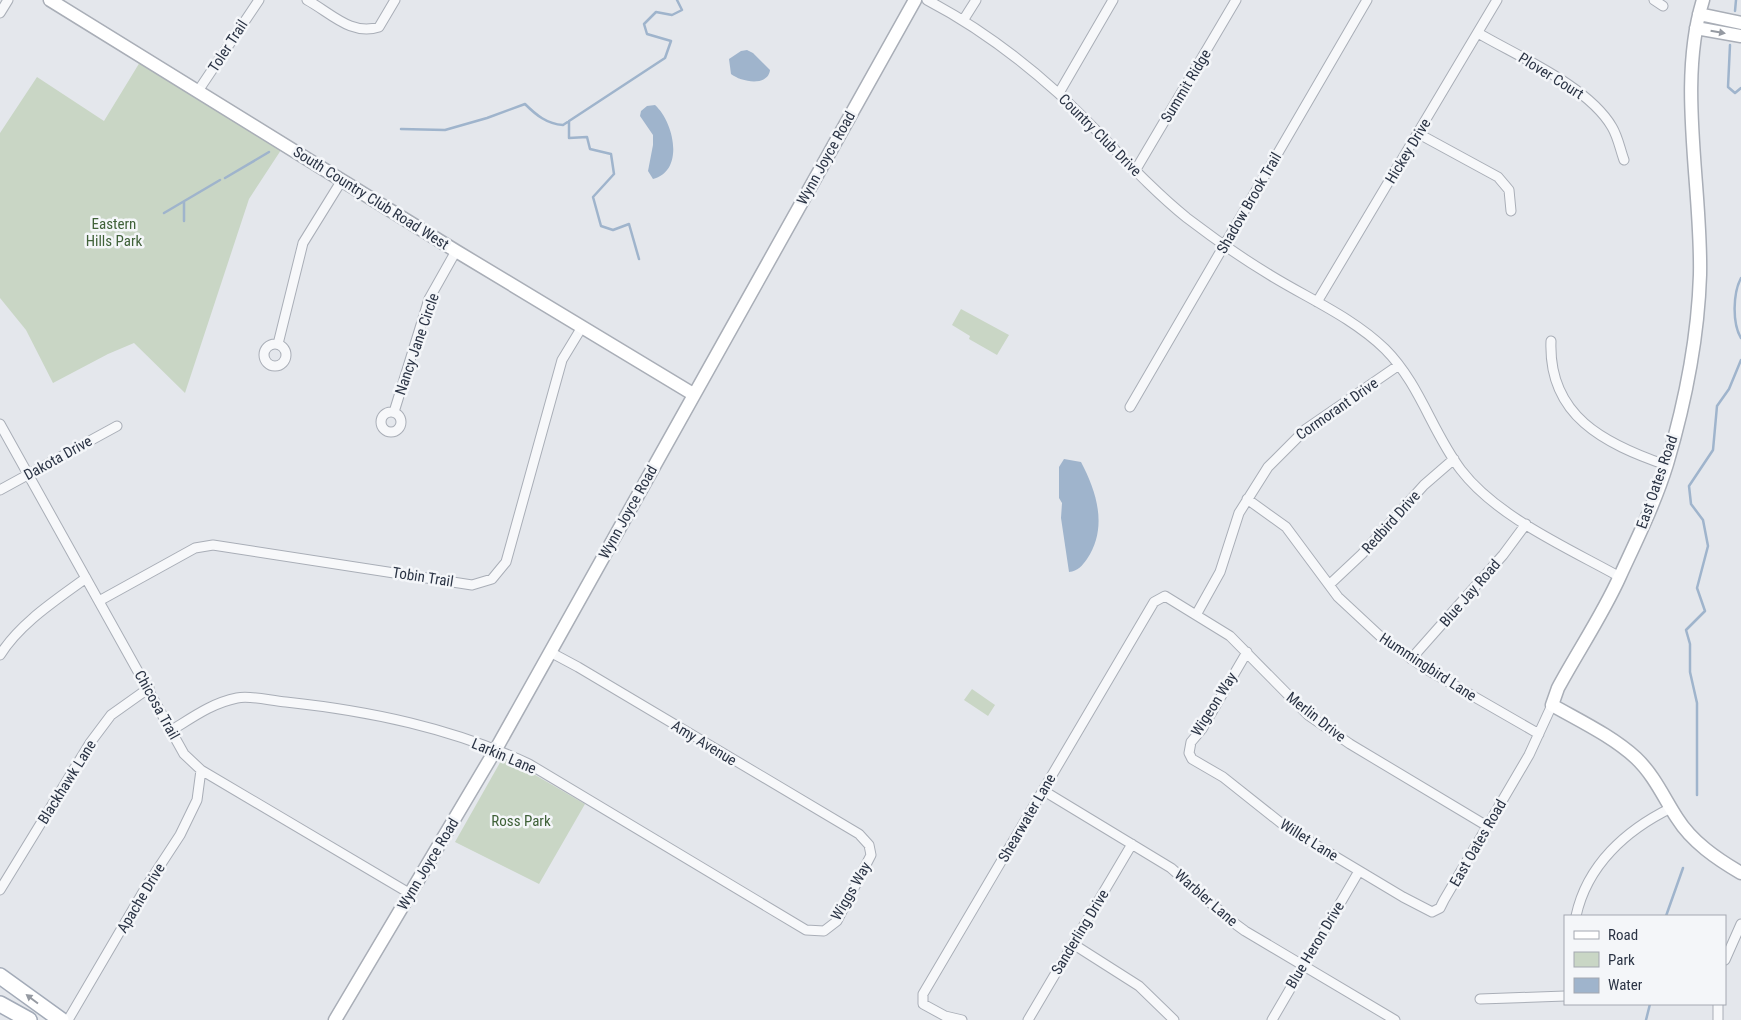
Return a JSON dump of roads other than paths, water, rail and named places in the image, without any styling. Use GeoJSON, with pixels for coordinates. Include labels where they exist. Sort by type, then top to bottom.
{"type":"FeatureCollection","features":[{"type":"Feature","properties":{"kind":"main road"},"geometry":{"type":"LineString","coordinates":[[0,976],[61,1020]]}},
{"type":"Feature","properties":{"kind":"main road"},"geometry":{"type":"LineString","coordinates":[[0,1004],[29,1020]]}},
{"type":"Feature","properties":{"kind":"street"},"geometry":{"type":"LineString","coordinates":[[0,13],[8,0]]}},
{"type":"Feature","properties":{"kind":"street","name":"South Country Club Road West"},"geometry":{"type":"LineString","coordinates":[[50,0],[456,251],[694,394]]}},
{"type":"Feature","properties":{"kind":"street","name":"Toler Trail"},"geometry":{"type":"LineString","coordinates":[[198,91],[259,0]]}},
{"type":"Feature","properties":{"kind":"street"},"geometry":{"type":"LineString","coordinates":[[308,0],[348,26],[366,32],[378,28],[395,0]]}},
{"type":"Feature","properties":{"kind":"street","name":"Wynn Joyce Road"},"geometry":{"type":"LineString","coordinates":[[335,1020],[496,749],[915,0]]}},
{"type":"Feature","properties":{"kind":"street","name":"Country Club Drive"},"geometry":{"type":"LineString","coordinates":[[928,0],[964,19],[1004,48],[1058,94],[1186,217],[1270,275],[1345,318],[1370,336],[1399,365],[1414,387],[1461,470],[1480,488],[1526,524],[1620,577]]}},
{"type":"Feature","properties":{"kind":"street"},"geometry":{"type":"LineString","coordinates":[[964,19],[976,0]]}},
{"type":"Feature","properties":{"kind":"street"},"geometry":{"type":"LineString","coordinates":[[1058,94],[1113,0]]}},
{"type":"Feature","properties":{"kind":"street","name":"Summit Ridge"},"geometry":{"type":"LineString","coordinates":[[1136,171],[1236,0]]}},
{"type":"Feature","properties":{"kind":"street","name":"Shadow Brook Trail"},"geometry":{"type":"LineString","coordinates":[[1130,407],[1367,0]]}},
{"type":"Feature","properties":{"kind":"street","name":"Hickey Drive"},"geometry":{"type":"LineString","coordinates":[[1318,302],[1497,0]]}},
{"type":"Feature","properties":{"kind":"street"},"geometry":{"type":"LineString","coordinates":[[1654,0],[1663,6]]}},
{"type":"Feature","properties":{"kind":"street","name":"East Oates Road"},"geometry":{"type":"LineString","coordinates":[[1432,912],[1440,908],[1539,734],[1558,688],[1620,577],[1646,520],[1666,465],[1683,400],[1698,313],[1699,222],[1691,100],[1696,28],[1703,0]]}},
{"type":"Feature","properties":{"kind":"street"},"geometry":{"type":"LineString","coordinates":[[1699,14],[1741,23]]}},
{"type":"Feature","properties":{"kind":"street"},"geometry":{"type":"LineString","coordinates":[[1696,28],[1741,36]]}},
{"type":"Feature","properties":{"kind":"street","name":"Plover Court"},"geometry":{"type":"LineString","coordinates":[[1478,33],[1573,88],[1591,101],[1612,127],[1624,160]]}},
{"type":"Feature","properties":{"kind":"street"},"geometry":{"type":"LineString","coordinates":[[1419,134],[1498,177],[1509,190],[1511,211]]}},
{"type":"Feature","properties":{"kind":"street"},"geometry":{"type":"LineString","coordinates":[[278,344],[303,243],[342,180]]}},
{"type":"Feature","properties":{"kind":"street","name":"Nancy Jane Circle"},"geometry":{"type":"LineString","coordinates":[[394,412],[429,299],[456,251]]}},
{"type":"Feature","properties":{"kind":"street","name":"Tobin Trail"},"geometry":{"type":"LineString","coordinates":[[99,601],[195,548],[213,545],[472,585],[492,579],[506,562],[562,360],[582,327]]}},
{"type":"Feature","properties":{"kind":"street"},"geometry":{"type":"LineString","coordinates":[[1551,341],[1550,361],[1552,372],[1569,407],[1580,420],[1612,444],[1666,465]]}},
{"type":"Feature","properties":{"kind":"street","name":"Cormorant Drive"},"geometry":{"type":"LineString","coordinates":[[1196,615],[1220,572],[1236,521],[1247,499],[1268,467],[1292,440],[1399,365]]}},
{"type":"Feature","properties":{"kind":"street","name":"Chicosa Trail"},"geometry":{"type":"LineString","coordinates":[[0,424],[149,688],[184,754],[201,770],[409,893]]}},
{"type":"Feature","properties":{"kind":"street","name":"Dakota Drive"},"geometry":{"type":"LineString","coordinates":[[0,490],[117,426]]}},
{"type":"Feature","properties":{"kind":"street","name":"Redbird Drive"},"geometry":{"type":"LineString","coordinates":[[1328,585],[1368,548],[1424,485],[1454,459]]}},
{"type":"Feature","properties":{"kind":"street","name":"Hummingbird Lane"},"geometry":{"type":"LineString","coordinates":[[1247,499],[1286,527],[1328,585],[1364,622],[1411,659],[1539,734]]}},
{"type":"Feature","properties":{"kind":"street","name":"Blue Jay Road"},"geometry":{"type":"LineString","coordinates":[[1411,659],[1503,556],[1526,524]]}},
{"type":"Feature","properties":{"kind":"street"},"geometry":{"type":"LineString","coordinates":[[0,655],[5,647],[40,612],[86,578]]}},
{"type":"Feature","properties":{"kind":"street","name":"Merlin Drive"},"geometry":{"type":"LineString","coordinates":[[1159,599],[1165,596],[1230,636],[1308,714],[1350,744],[1487,826]]}},
{"type":"Feature","properties":{"kind":"street","name":"Shearwater Lane"},"geometry":{"type":"LineString","coordinates":[[962,1020],[945,1016],[923,1004],[923,994],[1154,602],[1159,599]]}},
{"type":"Feature","properties":{"kind":"street","name":"Amy Avenue"},"geometry":{"type":"LineString","coordinates":[[550,652],[860,834]]}},
{"type":"Feature","properties":{"kind":"street","name":"Wigeon Way"},"geometry":{"type":"LineString","coordinates":[[1192,759],[1189,753],[1191,742],[1202,729],[1247,652]]}},
{"type":"Feature","properties":{"kind":"street","name":"Blackhawk Lane"},"geometry":{"type":"LineString","coordinates":[[0,890],[90,742],[111,715],[149,688]]}},
{"type":"Feature","properties":{"kind":"street","name":"Larkin Lane"},"geometry":{"type":"LineString","coordinates":[[172,730],[215,704],[239,697],[328,707],[395,718],[496,749],[529,764],[583,795],[806,930]]}},
{"type":"Feature","properties":{"kind":"street"},"geometry":{"type":"LineString","coordinates":[[1552,705],[1621,745],[1636,758],[1649,773],[1678,820],[1699,843],[1741,873]]}},
{"type":"Feature","properties":{"kind":"street","name":"Willet Lane"},"geometry":{"type":"LineString","coordinates":[[1192,759],[1223,777],[1286,827],[1432,912]]}},
{"type":"Feature","properties":{"kind":"street","name":"Apache Drive"},"geometry":{"type":"LineString","coordinates":[[68,1020],[146,887],[180,836],[197,800],[201,770]]}},
{"type":"Feature","properties":{"kind":"street","name":"Warbler Lane"},"geometry":{"type":"LineString","coordinates":[[1044,791],[1184,877],[1237,926],[1395,1020]]}},
{"type":"Feature","properties":{"kind":"street"},"geometry":{"type":"LineString","coordinates":[[1576,915],[1590,878],[1619,840],[1640,824],[1671,808]]}},
{"type":"Feature","properties":{"kind":"street","name":"Wiggs Way"},"geometry":{"type":"LineString","coordinates":[[806,930],[824,931],[837,921],[872,855],[869,845],[860,834]]}},
{"type":"Feature","properties":{"kind":"street","name":"Sanderling Drive"},"geometry":{"type":"LineString","coordinates":[[1028,1020],[1132,844]]}},
{"type":"Feature","properties":{"kind":"street","name":"Blue Heron Drive"},"geometry":{"type":"LineString","coordinates":[[1272,1020],[1359,871]]}},
{"type":"Feature","properties":{"kind":"street"},"geometry":{"type":"LineString","coordinates":[[1726,958],[1741,924]]}},
{"type":"Feature","properties":{"kind":"street"},"geometry":{"type":"LineString","coordinates":[[1073,944],[1139,986],[1174,1020]]}},
{"type":"Feature","properties":{"kind":"street"},"geometry":{"type":"LineString","coordinates":[[1480,999],[1564,996]]}},
{"type":"Feature","properties":{"kind":"street"},"geometry":{"type":"LineString","coordinates":[[1718,1005],[1718,1020]]}},
{"type":"Feature","properties":{"kind":"water"},"geometry":{"type":"Polygon","coordinates":[[[747,50],[753,53],[770,70],[764,79],[747,81],[731,74],[729,59],[741,51],[747,50]]]}},
{"type":"Feature","properties":{"kind":"water"},"geometry":{"type":"Polygon","coordinates":[[[655,105],[662,113],[671,134],[673,157],[663,174],[653,179],[648,171],[653,135],[640,116],[641,111],[647,106],[655,105]]]}},
{"type":"Feature","properties":{"kind":"water"},"geometry":{"type":"Polygon","coordinates":[[[1064,459],[1081,462],[1092,485],[1099,523],[1093,547],[1087,559],[1080,568],[1069,572],[1061,518],[1062,503],[1059,498],[1059,467],[1064,459]]]}},
{"type":"Feature","properties":{"kind":"waterway"},"geometry":{"type":"LineString","coordinates":[[401,129],[445,130],[487,118],[525,104],[542,118],[552,123],[563,125],[665,58],[671,41],[647,34],[644,24],[656,12],[672,15],[682,10],[677,0]]}},
{"type":"Feature","properties":{"kind":"waterway"},"geometry":{"type":"LineString","coordinates":[[1735,11],[1736,0]]}},
{"type":"Feature","properties":{"kind":"waterway"},"geometry":{"type":"LineString","coordinates":[[1730,45],[1728,87],[1735,93],[1741,88]]}},
{"type":"Feature","properties":{"kind":"waterway"},"geometry":{"type":"LineString","coordinates":[[569,121],[569,138],[587,137],[590,149],[611,154],[614,174],[593,197],[601,226],[613,230],[629,224],[639,259]]}},
{"type":"Feature","properties":{"kind":"waterway"},"geometry":{"type":"LineString","coordinates":[[225,178],[269,152]]}},
{"type":"Feature","properties":{"kind":"waterway"},"geometry":{"type":"LineString","coordinates":[[164,213],[220,180]]}},
{"type":"Feature","properties":{"kind":"waterway"},"geometry":{"type":"LineString","coordinates":[[184,202],[184,221]]}},
{"type":"Feature","properties":{"kind":"waterway"},"geometry":{"type":"LineString","coordinates":[[1741,278],[1735,300],[1736,324],[1741,338]]}},
{"type":"Feature","properties":{"kind":"waterway"},"geometry":{"type":"LineString","coordinates":[[1697,795],[1697,703],[1690,672],[1690,644],[1686,630],[1705,611],[1697,588],[1708,546],[1703,520],[1691,504],[1689,486],[1713,450],[1717,406],[1729,389],[1741,360]]}},
{"type":"Feature","properties":{"kind":"waterway"},"geometry":{"type":"LineString","coordinates":[[1666,915],[1683,868]]}},
{"type":"Feature","properties":{"kind":"waterway"},"geometry":{"type":"LineString","coordinates":[[1646,1020],[1650,1005]]}},
{"type":"Feature","properties":{"kind":"park label","name":"Eastern Hills Park"},"geometry":{"type":"Point","coordinates":[114,232]}},
{"type":"Feature","properties":{"kind":"park label","name":"Ross Park"},"geometry":{"type":"Point","coordinates":[521,821]}}]}
